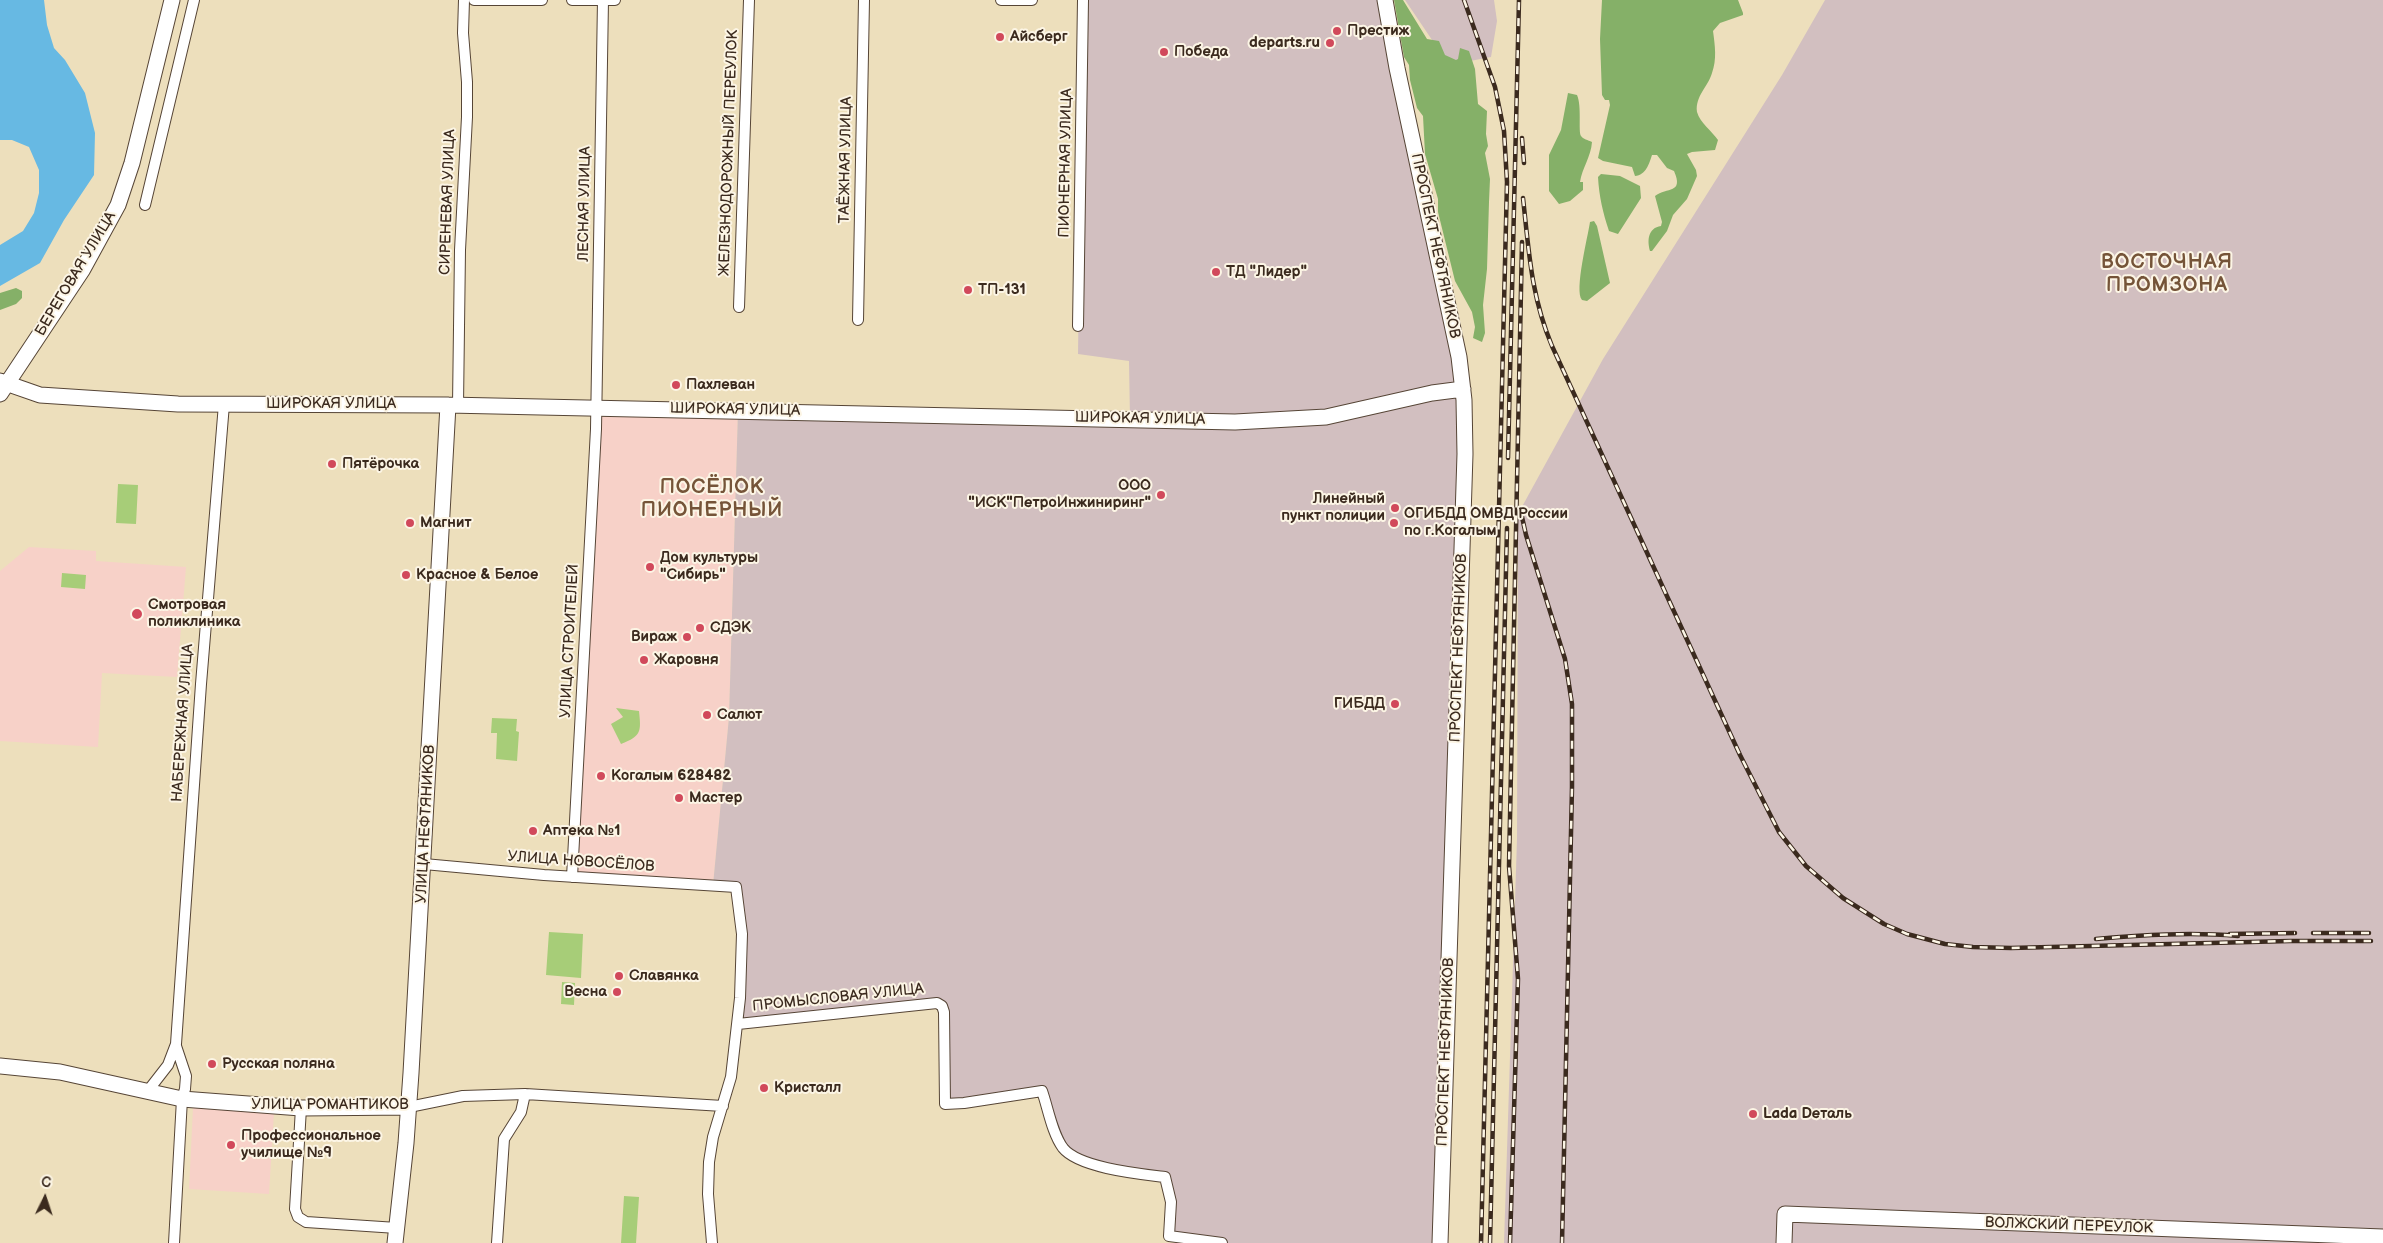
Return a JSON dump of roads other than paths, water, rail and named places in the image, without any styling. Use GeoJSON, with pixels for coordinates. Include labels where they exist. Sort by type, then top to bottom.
{"type":"FeatureCollection","features":[{"type":"Feature","properties":{"kind":"street","name":"БЕРЕГОВАЯ УЛИЦА"},"geometry":{"type":"LineString","coordinates":[[2,385],[98,226],[111,199],[125,156],[163,0]]}},
{"type":"Feature","properties":{"kind":"street","name":"БЕРЕГОВАЯ УЛИЦА"},"geometry":{"type":"LineString","coordinates":[[2,385],[82,270],[118,205],[132,163],[172,0]]}},
{"type":"Feature","properties":{"kind":"street"},"geometry":{"type":"LineString","coordinates":[[145,205],[194,0]]}},
{"type":"Feature","properties":{"kind":"street","name":"СИРЕНЕВАЯ УЛИЦА"},"geometry":{"type":"LineString","coordinates":[[453,405],[467,117],[467,75],[463,33],[464,0]]}},
{"type":"Feature","properties":{"kind":"street"},"geometry":{"type":"LineString","coordinates":[[474,0],[542,0]]}},
{"type":"Feature","properties":{"kind":"street"},"geometry":{"type":"LineString","coordinates":[[572,0],[615,0]]}},
{"type":"Feature","properties":{"kind":"street","name":"ЛЕСНАЯ УЛИЦА"},"geometry":{"type":"LineString","coordinates":[[597,408],[603,0]]}},
{"type":"Feature","properties":{"kind":"street","name":"ЖЕЛЕЗНОДОРОЖНЫЙ ПЕРЕУЛОК"},"geometry":{"type":"LineString","coordinates":[[739,307],[748,0]]}},
{"type":"Feature","properties":{"kind":"street","name":"ТАЁЖНАЯ УЛИЦА"},"geometry":{"type":"LineString","coordinates":[[858,320],[864,0]]}},
{"type":"Feature","properties":{"kind":"street"},"geometry":{"type":"LineString","coordinates":[[1001,0],[1032,0]]}},
{"type":"Feature","properties":{"kind":"street","name":"ПИОНЕРНАЯ УЛИЦА"},"geometry":{"type":"LineString","coordinates":[[1078,326],[1083,0]]}},
{"type":"Feature","properties":{"kind":"street","name":"ПРОСПЕКТ НЕФТЯНИКОВ"},"geometry":{"type":"LineString","coordinates":[[1385,0],[1395,62],[1456,340],[1463,390],[1465,454],[1440,1243]]}},
{"type":"Feature","properties":{"kind":"street","name":"ШИРОКАЯ УЛИЦА"},"geometry":{"type":"LineString","coordinates":[[2,385],[46,396],[178,404],[453,405],[1278,421],[1334,416],[1432,393],[1463,390]]}},
{"type":"Feature","properties":{"kind":"street","name":"НАБЕРЕЖНАЯ УЛИЦА"},"geometry":{"type":"LineString","coordinates":[[147,1092],[168,1065],[176,1044],[200,684],[224,404]]}},
{"type":"Feature","properties":{"kind":"street","name":"УЛИЦА НЕФТЯНИКОВ"},"geometry":{"type":"LineString","coordinates":[[396,1236],[409,1107],[453,405]]}},
{"type":"Feature","properties":{"kind":"street","name":"УЛИЦА СТРОИТЕЛЕЙ"},"geometry":{"type":"LineString","coordinates":[[572,877],[597,408]]}},
{"type":"Feature","properties":{"kind":"street","name":"УЛИЦА НОВОСЁЛОВ"},"geometry":{"type":"LineString","coordinates":[[424,864],[572,877],[736,887],[742,934],[738,1024]]}},
{"type":"Feature","properties":{"kind":"street","name":"ПРОМЫСЛОВАЯ УЛИЦА"},"geometry":{"type":"LineString","coordinates":[[738,1024],[937,1002],[942,1006],[944,1012],[945,1104],[964,1103],[1042,1091],[1058,1139],[1069,1154],[1087,1162],[1165,1177],[1171,1210],[1169,1236],[1222,1243]]}},
{"type":"Feature","properties":{"kind":"street"},"geometry":{"type":"LineString","coordinates":[[712,1243],[708,1194],[709,1162],[713,1137],[731,1077],[738,1024]]}},
{"type":"Feature","properties":{"kind":"street","name":"НАБЕРЕЖНАЯ УЛИЦА"},"geometry":{"type":"LineString","coordinates":[[174,1243],[182,1098],[186,1082],[176,1044]]}},
{"type":"Feature","properties":{"kind":"street","name":"УЛИЦА РОМАНТИКОВ"},"geometry":{"type":"LineString","coordinates":[[0,1066],[60,1072],[182,1098],[301,1108],[409,1107],[463,1096],[524,1094],[723,1106]]}},
{"type":"Feature","properties":{"kind":"street"},"geometry":{"type":"LineString","coordinates":[[497,1243],[504,1139],[521,1112],[524,1094]]}},
{"type":"Feature","properties":{"kind":"street"},"geometry":{"type":"LineString","coordinates":[[301,1108],[295,1209],[298,1217],[306,1222],[396,1236]]}},
{"type":"Feature","properties":{"kind":"street","name":"ВОЛЖСКИЙ ПЕРЕУЛОК"},"geometry":{"type":"LineString","coordinates":[[1784,1243],[1785,1214],[2383,1237]]}},
{"type":"Feature","properties":{"kind":"water"},"geometry":{"type":"Polygon","coordinates":[[[0,0],[44,0],[47,25],[54,48],[65,60],[85,93],[95,133],[94,175],[64,220],[40,263],[0,286],[0,245],[23,231],[34,213],[39,193],[39,170],[29,147],[12,140],[0,140],[0,0]]]}},
{"type":"Feature","properties":{"kind":"railway"},"geometry":{"type":"LineString","coordinates":[[1464,0],[1495,87],[1504,131],[1507,182],[1481,1243]]}},
{"type":"Feature","properties":{"kind":"railway"},"geometry":{"type":"LineString","coordinates":[[1508,458],[1519,0]]}},
{"type":"Feature","properties":{"kind":"railway"},"geometry":{"type":"LineString","coordinates":[[1522,138],[1524,163]]}},
{"type":"Feature","properties":{"kind":"railway"},"geometry":{"type":"LineString","coordinates":[[1523,198],[1535,291],[1552,346],[1740,755],[1779,832],[1806,866],[1843,898],[1884,924],[1907,934],[1945,944],[2011,948],[2290,941],[2371,941]]}},
{"type":"Feature","properties":{"kind":"railway"},"geometry":{"type":"LineString","coordinates":[[1510,1243],[1518,979],[1509,866],[1522,242]]}},
{"type":"Feature","properties":{"kind":"railway"},"geometry":{"type":"LineString","coordinates":[[1520,508],[1526,535],[1565,659],[1572,704],[1572,787],[1562,1243]]}},
{"type":"Feature","properties":{"kind":"railway"},"geometry":{"type":"LineString","coordinates":[[1490,1243],[1507,528]]}},
{"type":"Feature","properties":{"kind":"railway"},"geometry":{"type":"LineString","coordinates":[[2230,934],[2295,933]]}},
{"type":"Feature","properties":{"kind":"railway"},"geometry":{"type":"LineString","coordinates":[[2313,933],[2369,933]]}},
{"type":"Feature","properties":{"kind":"railway"},"geometry":{"type":"LineString","coordinates":[[2096,939],[2167,934],[2238,936]]}},
{"type":"Feature","properties":{"kind":"place","name":"Престиж"},"geometry":{"type":"Point","coordinates":[1337,31]}},
{"type":"Feature","properties":{"kind":"place","name":"Айсберг"},"geometry":{"type":"Point","coordinates":[1000,37]}},
{"type":"Feature","properties":{"kind":"place","name":"departs.ru"},"geometry":{"type":"Point","coordinates":[1330,43]}},
{"type":"Feature","properties":{"kind":"place","name":"Победа"},"geometry":{"type":"Point","coordinates":[1164,52]}},
{"type":"Feature","properties":{"kind":"place","name":"ТД \"Лидер\""},"geometry":{"type":"Point","coordinates":[1216,272]}},
{"type":"Feature","properties":{"kind":"place","name":"ТП-131"},"geometry":{"type":"Point","coordinates":[968,290]}},
{"type":"Feature","properties":{"kind":"place","name":"Пахлеван"},"geometry":{"type":"Point","coordinates":[676,385]}},
{"type":"Feature","properties":{"kind":"place","name":"Пятёрочка"},"geometry":{"type":"Point","coordinates":[332,464]}},
{"type":"Feature","properties":{"kind":"place","name":"ООО \"ИСК\"ПетроИнжиниринг\""},"geometry":{"type":"Point","coordinates":[1161,495]}},
{"type":"Feature","properties":{"kind":"place","name":"Линейный пункт полиции"},"geometry":{"type":"Point","coordinates":[1395,508]}},
{"type":"Feature","properties":{"kind":"place","name":"Магнит"},"geometry":{"type":"Point","coordinates":[410,523]}},
{"type":"Feature","properties":{"kind":"place","name":"ОГИБДД ОМВД России по г.Когалым"},"geometry":{"type":"Point","coordinates":[1394,523]}},
{"type":"Feature","properties":{"kind":"place","name":"Дом культуры \"Сибирь\""},"geometry":{"type":"Point","coordinates":[650,567]}},
{"type":"Feature","properties":{"kind":"place","name":"Красное & Белое"},"geometry":{"type":"Point","coordinates":[406,575]}},
{"type":"Feature","properties":{"kind":"place","name":"Смотровая поликлиника"},"geometry":{"type":"Point","coordinates":[137,614]}},
{"type":"Feature","properties":{"kind":"place","name":"СДЭК"},"geometry":{"type":"Point","coordinates":[700,628]}},
{"type":"Feature","properties":{"kind":"place","name":"Вираж"},"geometry":{"type":"Point","coordinates":[687,637]}},
{"type":"Feature","properties":{"kind":"place","name":"Жаровня"},"geometry":{"type":"Point","coordinates":[644,660]}},
{"type":"Feature","properties":{"kind":"place","name":"ГИБДД"},"geometry":{"type":"Point","coordinates":[1395,704]}},
{"type":"Feature","properties":{"kind":"place","name":"Салют"},"geometry":{"type":"Point","coordinates":[707,715]}},
{"type":"Feature","properties":{"kind":"place","name":"Когалым 628482"},"geometry":{"type":"Point","coordinates":[601,776]}},
{"type":"Feature","properties":{"kind":"place","name":"Мастер"},"geometry":{"type":"Point","coordinates":[679,798]}},
{"type":"Feature","properties":{"kind":"place","name":"Аптека №1"},"geometry":{"type":"Point","coordinates":[533,831]}},
{"type":"Feature","properties":{"kind":"place","name":"Славянка"},"geometry":{"type":"Point","coordinates":[619,976]}},
{"type":"Feature","properties":{"kind":"place","name":"Весна"},"geometry":{"type":"Point","coordinates":[617,992]}},
{"type":"Feature","properties":{"kind":"place","name":"Русская поляна"},"geometry":{"type":"Point","coordinates":[212,1064]}},
{"type":"Feature","properties":{"kind":"place","name":"Кристалл"},"geometry":{"type":"Point","coordinates":[764,1088]}},
{"type":"Feature","properties":{"kind":"place","name":"Lada Dеталь"},"geometry":{"type":"Point","coordinates":[1753,1114]}},
{"type":"Feature","properties":{"kind":"place","name":"Профессиональное училище №9"},"geometry":{"type":"Point","coordinates":[231,1145]}},
{"type":"Feature","properties":{"kind":"district","name":"ВОСТОЧНАЯ ПРОМЗОНА"},"geometry":{"type":"Point","coordinates":[2167,274]}},
{"type":"Feature","properties":{"kind":"district","name":"ПОСЁЛОК ПИОНЕРНЫЙ"},"geometry":{"type":"Point","coordinates":[712,500]}}]}
